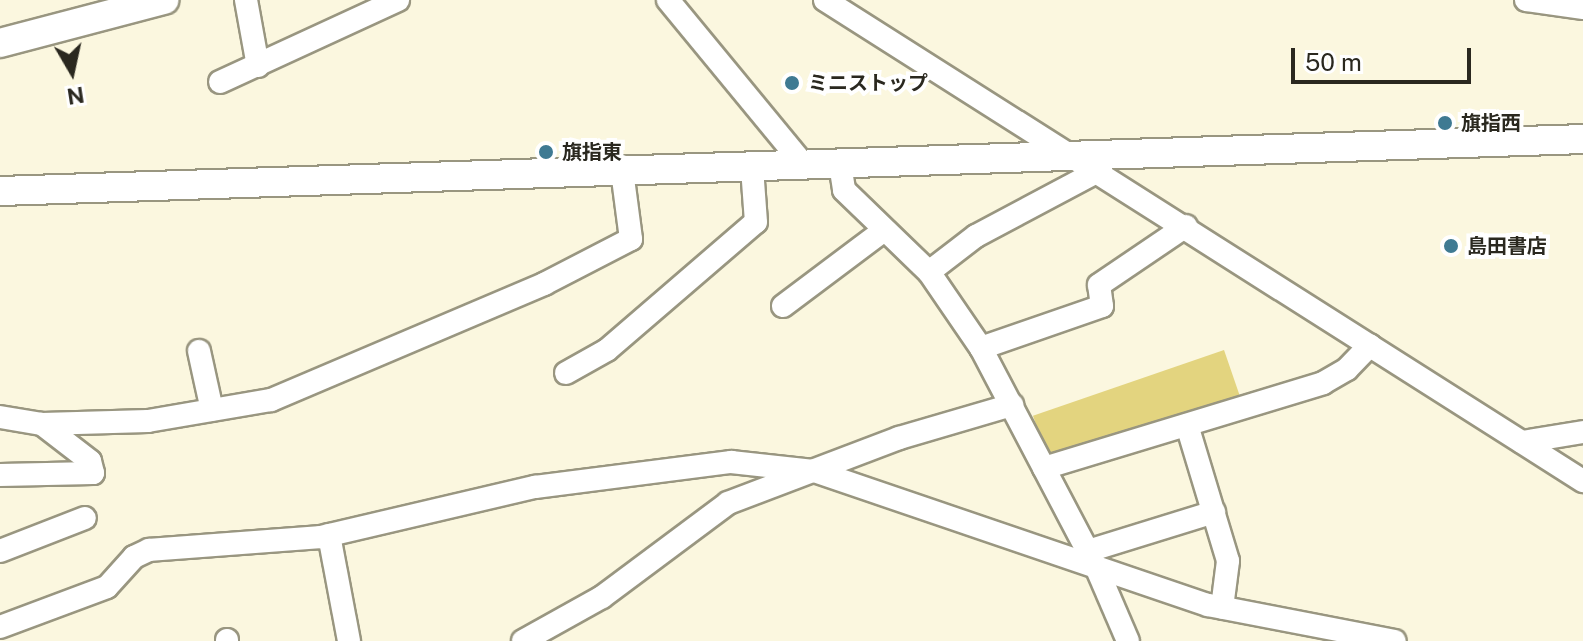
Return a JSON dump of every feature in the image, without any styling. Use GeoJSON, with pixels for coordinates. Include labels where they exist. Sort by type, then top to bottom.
{"type":"FeatureCollection","features":[{"type":"Feature","properties":{"kind":"street"},"geometry":{"type":"LineString","coordinates":[[0,43],[164,0]]}},
{"type":"Feature","properties":{"kind":"street"},"geometry":{"type":"LineString","coordinates":[[246,0],[258,66]]}},
{"type":"Feature","properties":{"kind":"street"},"geometry":{"type":"LineString","coordinates":[[220,82],[398,0]]}},
{"type":"Feature","properties":{"kind":"street"},"geometry":{"type":"LineString","coordinates":[[668,0],[805,166]]}},
{"type":"Feature","properties":{"kind":"street"},"geometry":{"type":"LineString","coordinates":[[825,0],[1088,163],[1583,481]]}},
{"type":"Feature","properties":{"kind":"street"},"geometry":{"type":"LineString","coordinates":[[1526,0],[1583,8]]}},
{"type":"Feature","properties":{"kind":"street"},"geometry":{"type":"LineString","coordinates":[[0,191],[840,164],[1088,163],[1583,139]]}},
{"type":"Feature","properties":{"kind":"street"},"geometry":{"type":"LineString","coordinates":[[929,272],[976,236],[1088,163]]}},
{"type":"Feature","properties":{"kind":"street"},"geometry":{"type":"LineString","coordinates":[[840,164],[844,190],[883,231],[929,272],[981,348],[1092,560],[1128,641]]}},
{"type":"Feature","properties":{"kind":"street"},"geometry":{"type":"LineString","coordinates":[[566,373],[607,350],[756,222],[752,167]]}},
{"type":"Feature","properties":{"kind":"street"},"geometry":{"type":"LineString","coordinates":[[0,417],[42,424],[148,421],[271,400],[544,284],[631,239],[622,171]]}},
{"type":"Feature","properties":{"kind":"street"},"geometry":{"type":"LineString","coordinates":[[981,348],[1102,306],[1099,285],[1186,226]]}},
{"type":"Feature","properties":{"kind":"street"},"geometry":{"type":"LineString","coordinates":[[783,306],[883,231]]}},
{"type":"Feature","properties":{"kind":"street"},"geometry":{"type":"LineString","coordinates":[[1044,468],[1323,383],[1347,369],[1370,345]]}},
{"type":"Feature","properties":{"kind":"street"},"geometry":{"type":"LineString","coordinates":[[199,351],[212,410]]}},
{"type":"Feature","properties":{"kind":"street"},"geometry":{"type":"LineString","coordinates":[[523,641],[602,597],[728,503],[899,438],[1012,405]]}},
{"type":"Feature","properties":{"kind":"street"},"geometry":{"type":"LineString","coordinates":[[0,475],[93,473],[90,461],[42,424]]}},
{"type":"Feature","properties":{"kind":"street"},"geometry":{"type":"LineString","coordinates":[[1187,425],[1228,561],[1222,608]]}},
{"type":"Feature","properties":{"kind":"street"},"geometry":{"type":"LineString","coordinates":[[1522,442],[1583,432]]}},
{"type":"Feature","properties":{"kind":"street"},"geometry":{"type":"LineString","coordinates":[[0,627],[107,587],[134,557],[149,550],[329,535],[428,508],[580,481],[731,462],[814,471],[1092,560],[1222,608],[1395,641]]}},
{"type":"Feature","properties":{"kind":"street"},"geometry":{"type":"LineString","coordinates":[[1092,560],[1214,512]]}},
{"type":"Feature","properties":{"kind":"street"},"geometry":{"type":"LineString","coordinates":[[0,551],[85,518]]}},
{"type":"Feature","properties":{"kind":"street"},"geometry":{"type":"LineString","coordinates":[[329,535],[349,641]]}},
{"type":"Feature","properties":{"kind":"shaded area"},"geometry":{"type":"Polygon","coordinates":[[[1224,350],[1242,402],[1051,468],[1033,416],[1224,350]]]}},
{"type":"Feature","properties":{"kind":"place","name":"ミニストップ"},"geometry":{"type":"Point","coordinates":[792,83]}},
{"type":"Feature","properties":{"kind":"place","name":"旗指西"},"geometry":{"type":"Point","coordinates":[1445,123]}},
{"type":"Feature","properties":{"kind":"place","name":"旗指東"},"geometry":{"type":"Point","coordinates":[546,152]}},
{"type":"Feature","properties":{"kind":"place","name":"島田書店"},"geometry":{"type":"Point","coordinates":[1451,246]}}]}
